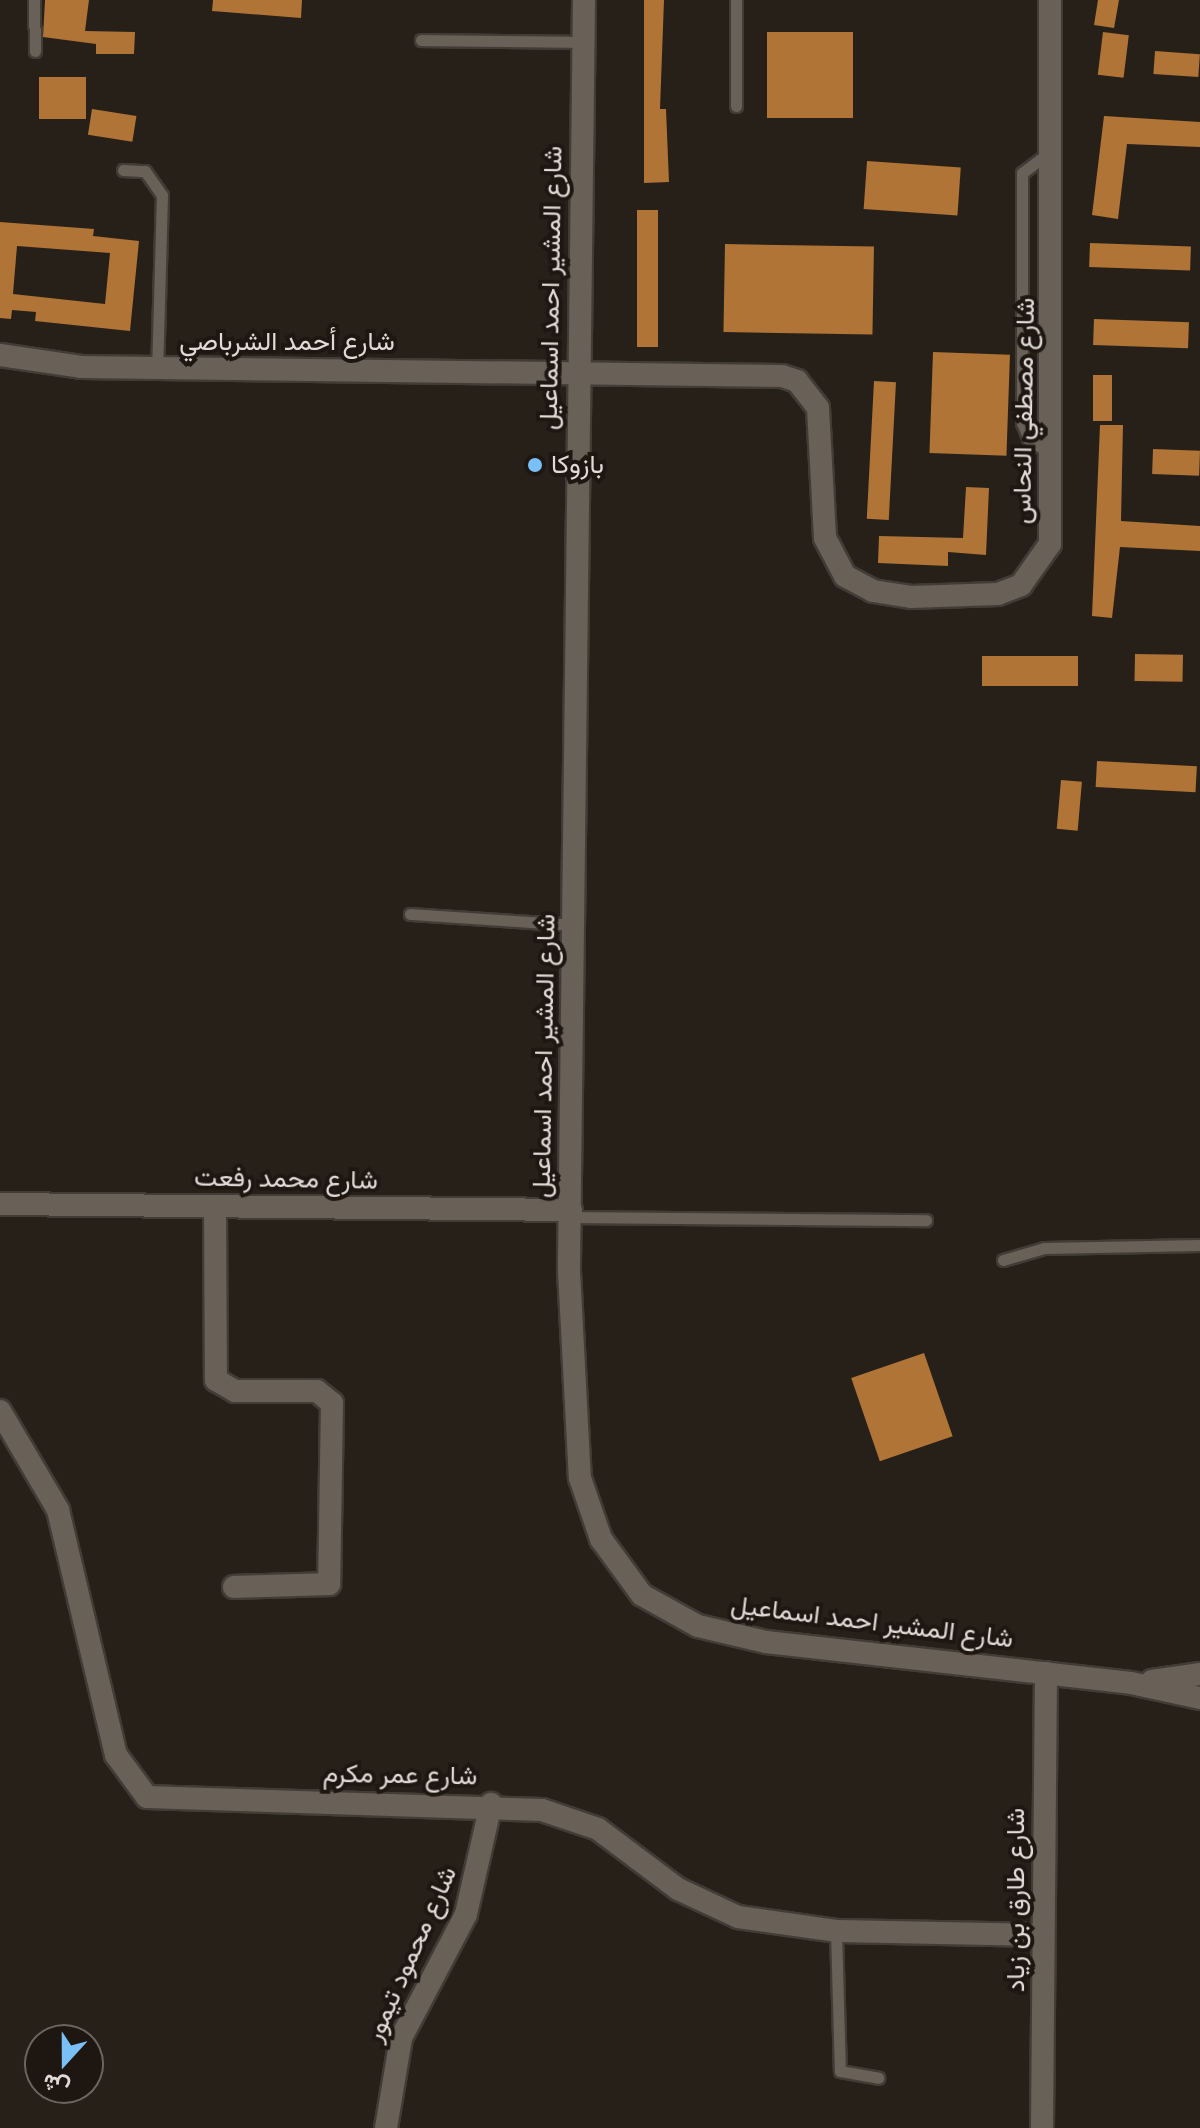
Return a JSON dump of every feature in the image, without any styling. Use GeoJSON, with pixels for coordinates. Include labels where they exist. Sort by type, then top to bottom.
{"type":"FeatureCollection","features":[{"type":"Feature","properties":{"kind":"street","name":"شارع المشير احمد اسماعيل"},"geometry":{"type":"LineString","coordinates":[[584,0],[576,372],[571,1213],[580,1478],[601,1539],[642,1595],[698,1626],[766,1642],[1131,1683],[1200,1698]]}},
{"type":"Feature","properties":{"kind":"street","name":"شارع مصطفي النحاس"},"geometry":{"type":"LineString","coordinates":[[576,372],[759,373],[797,381],[810,393],[823,430],[829,552],[845,576],[873,591],[953,597],[1021,585],[1050,544],[1053,150],[1050,0]]}},
{"type":"Feature","properties":{"kind":"street","name":"شارع أحمد الشرباصي"},"geometry":{"type":"LineString","coordinates":[[0,355],[49,366],[576,372]]}},
{"type":"Feature","properties":{"kind":"street","name":"شارع محمد رفعت"},"geometry":{"type":"LineString","coordinates":[[0,1204],[571,1213]]}},
{"type":"Feature","properties":{"kind":"street"},"geometry":{"type":"LineString","coordinates":[[215,1206],[216,1380],[235,1391],[317,1391],[332,1403],[329,1584],[234,1587]]}},
{"type":"Feature","properties":{"kind":"street","name":"شارع عمر مكرم"},"geometry":{"type":"LineString","coordinates":[[0,1411],[58,1510],[116,1755],[133,1786],[180,1803],[491,1804],[571,1816],[678,1889],[738,1917],[836,1931],[1043,1935]]}},
{"type":"Feature","properties":{"kind":"street","name":"شارع طارق بن زياد"},"geometry":{"type":"LineString","coordinates":[[1042,2128],[1046,1673]]}},
{"type":"Feature","properties":{"kind":"street","name":"شارع المشير احمد اسماعيل"},"geometry":{"type":"LineString","coordinates":[[1131,1683],[1200,1674]]}},
{"type":"Feature","properties":{"kind":"street","name":"شارع محمود تيمور"},"geometry":{"type":"LineString","coordinates":[[386,2128],[401,2038],[466,1914],[491,1804]]}},
{"type":"Feature","properties":{"kind":"lane"},"geometry":{"type":"LineString","coordinates":[[34,0],[35,51]]}},
{"type":"Feature","properties":{"kind":"lane"},"geometry":{"type":"LineString","coordinates":[[736,0],[736,106]]}},
{"type":"Feature","properties":{"kind":"lane"},"geometry":{"type":"LineString","coordinates":[[421,40],[584,42]]}},
{"type":"Feature","properties":{"kind":"lane"},"geometry":{"type":"LineString","coordinates":[[1052,454],[1029,440],[1022,423],[1022,173],[1053,150]]}},
{"type":"Feature","properties":{"kind":"lane"},"geometry":{"type":"LineString","coordinates":[[123,170],[145,171],[162,195],[157,369]]}},
{"type":"Feature","properties":{"kind":"lane"},"geometry":{"type":"LineString","coordinates":[[410,914],[574,925]]}},
{"type":"Feature","properties":{"kind":"lane"},"geometry":{"type":"LineString","coordinates":[[571,1213],[926,1220]]}},
{"type":"Feature","properties":{"kind":"lane"},"geometry":{"type":"LineString","coordinates":[[1003,1260],[1044,1248],[1200,1245]]}},
{"type":"Feature","properties":{"kind":"lane"},"geometry":{"type":"LineString","coordinates":[[836,1931],[840,2071],[878,2078]]}},
{"type":"Feature","properties":{"kind":"building"},"geometry":{"type":"Polygon","coordinates":[[[45,0],[89,0],[85,31],[135,32],[134,54],[96,54],[96,44],[43,37],[45,0]]]}},
{"type":"Feature","properties":{"kind":"building"},"geometry":{"type":"Polygon","coordinates":[[[213,0],[302,0],[301,18],[212,11],[213,0]]]}},
{"type":"Feature","properties":{"kind":"building"},"geometry":{"type":"Polygon","coordinates":[[[644,0],[664,0],[660,109],[666,109],[669,182],[644,183],[644,0]]]}},
{"type":"Feature","properties":{"kind":"building"},"geometry":{"type":"Polygon","coordinates":[[[1098,0],[1119,0],[1114,28],[1094,25],[1098,0]]]}},
{"type":"Feature","properties":{"kind":"building"},"geometry":{"type":"Polygon","coordinates":[[[767,32],[853,32],[853,118],[767,118],[767,32]]]}},
{"type":"Feature","properties":{"kind":"building"},"geometry":{"type":"Polygon","coordinates":[[[1103,32],[1129,35],[1124,78],[1098,75],[1103,32]]]}},
{"type":"Feature","properties":{"kind":"building"},"geometry":{"type":"Polygon","coordinates":[[[1155,51],[1200,54],[1198,77],[1153,74],[1155,51]]]}},
{"type":"Feature","properties":{"kind":"building"},"geometry":{"type":"Polygon","coordinates":[[[39,77],[86,77],[86,119],[39,119],[39,77]]]}},
{"type":"Feature","properties":{"kind":"building"},"geometry":{"type":"Polygon","coordinates":[[[92,109],[136,116],[132,142],[88,135],[92,109]]]}},
{"type":"Feature","properties":{"kind":"building"},"geometry":{"type":"Polygon","coordinates":[[[1104,116],[1200,122],[1200,147],[1127,144],[1118,219],[1092,215],[1104,116]]]}},
{"type":"Feature","properties":{"kind":"building"},"geometry":{"type":"Polygon","coordinates":[[[867,161],[961,168],[957,215],[864,209],[867,161]]]}},
{"type":"Feature","properties":{"kind":"building"},"geometry":{"type":"Polygon","coordinates":[[[637,210],[658,210],[658,347],[637,347],[637,210]]]}},
{"type":"Feature","properties":{"kind":"building"},"geometry":{"type":"Polygon","coordinates":[[[0,222],[94,229],[93,236],[139,241],[130,331],[35,321],[36,312],[12,310],[11,319],[0,318],[0,222]],[[17,246],[13,294],[105,304],[110,253],[17,246]]]}},
{"type":"Feature","properties":{"kind":"building"},"geometry":{"type":"Polygon","coordinates":[[[1090,243],[1191,247],[1190,271],[1089,267],[1090,243]]]}},
{"type":"Feature","properties":{"kind":"building"},"geometry":{"type":"Polygon","coordinates":[[[725,244],[874,247],[872,335],[723,332],[725,244]]]}},
{"type":"Feature","properties":{"kind":"building"},"geometry":{"type":"Polygon","coordinates":[[[1094,319],[1189,322],[1188,348],[1093,345],[1094,319]]]}},
{"type":"Feature","properties":{"kind":"building"},"geometry":{"type":"Polygon","coordinates":[[[933,352],[1010,355],[1006,456],[929,453],[933,352]]]}},
{"type":"Feature","properties":{"kind":"building"},"geometry":{"type":"Polygon","coordinates":[[[1093,375],[1112,375],[1112,421],[1093,421],[1093,375]]]}},
{"type":"Feature","properties":{"kind":"building"},"geometry":{"type":"Polygon","coordinates":[[[874,381],[896,382],[889,520],[867,519],[874,381]]]}},
{"type":"Feature","properties":{"kind":"building"},"geometry":{"type":"Polygon","coordinates":[[[1100,425],[1123,425],[1121,521],[1200,526],[1200,551],[1120,547],[1112,618],[1092,616],[1100,425]]]}},
{"type":"Feature","properties":{"kind":"building"},"geometry":{"type":"Polygon","coordinates":[[[1153,449],[1200,451],[1199,476],[1152,474],[1153,449]]]}},
{"type":"Feature","properties":{"kind":"building"},"geometry":{"type":"Polygon","coordinates":[[[966,487],[989,488],[986,555],[948,552],[948,566],[878,563],[879,536],[963,538],[966,487]]]}},
{"type":"Feature","properties":{"kind":"building"},"geometry":{"type":"Polygon","coordinates":[[[1135,654],[1183,655],[1183,682],[1135,681],[1135,654]]]}},
{"type":"Feature","properties":{"kind":"building"},"geometry":{"type":"Polygon","coordinates":[[[982,656],[1078,656],[1078,686],[982,686],[982,656]]]}},
{"type":"Feature","properties":{"kind":"building"},"geometry":{"type":"Polygon","coordinates":[[[1097,761],[1197,766],[1196,792],[1096,787],[1097,761]]]}},
{"type":"Feature","properties":{"kind":"building"},"geometry":{"type":"Polygon","coordinates":[[[1061,780],[1082,782],[1078,831],[1057,829],[1061,780]]]}},
{"type":"Feature","properties":{"kind":"building"},"geometry":{"type":"Polygon","coordinates":[[[924,1353],[953,1436],[880,1461],[851,1378],[924,1353]]]}},
{"type":"Feature","properties":{"kind":"place","name":"بازوكا"},"geometry":{"type":"Point","coordinates":[535,465]}}]}
